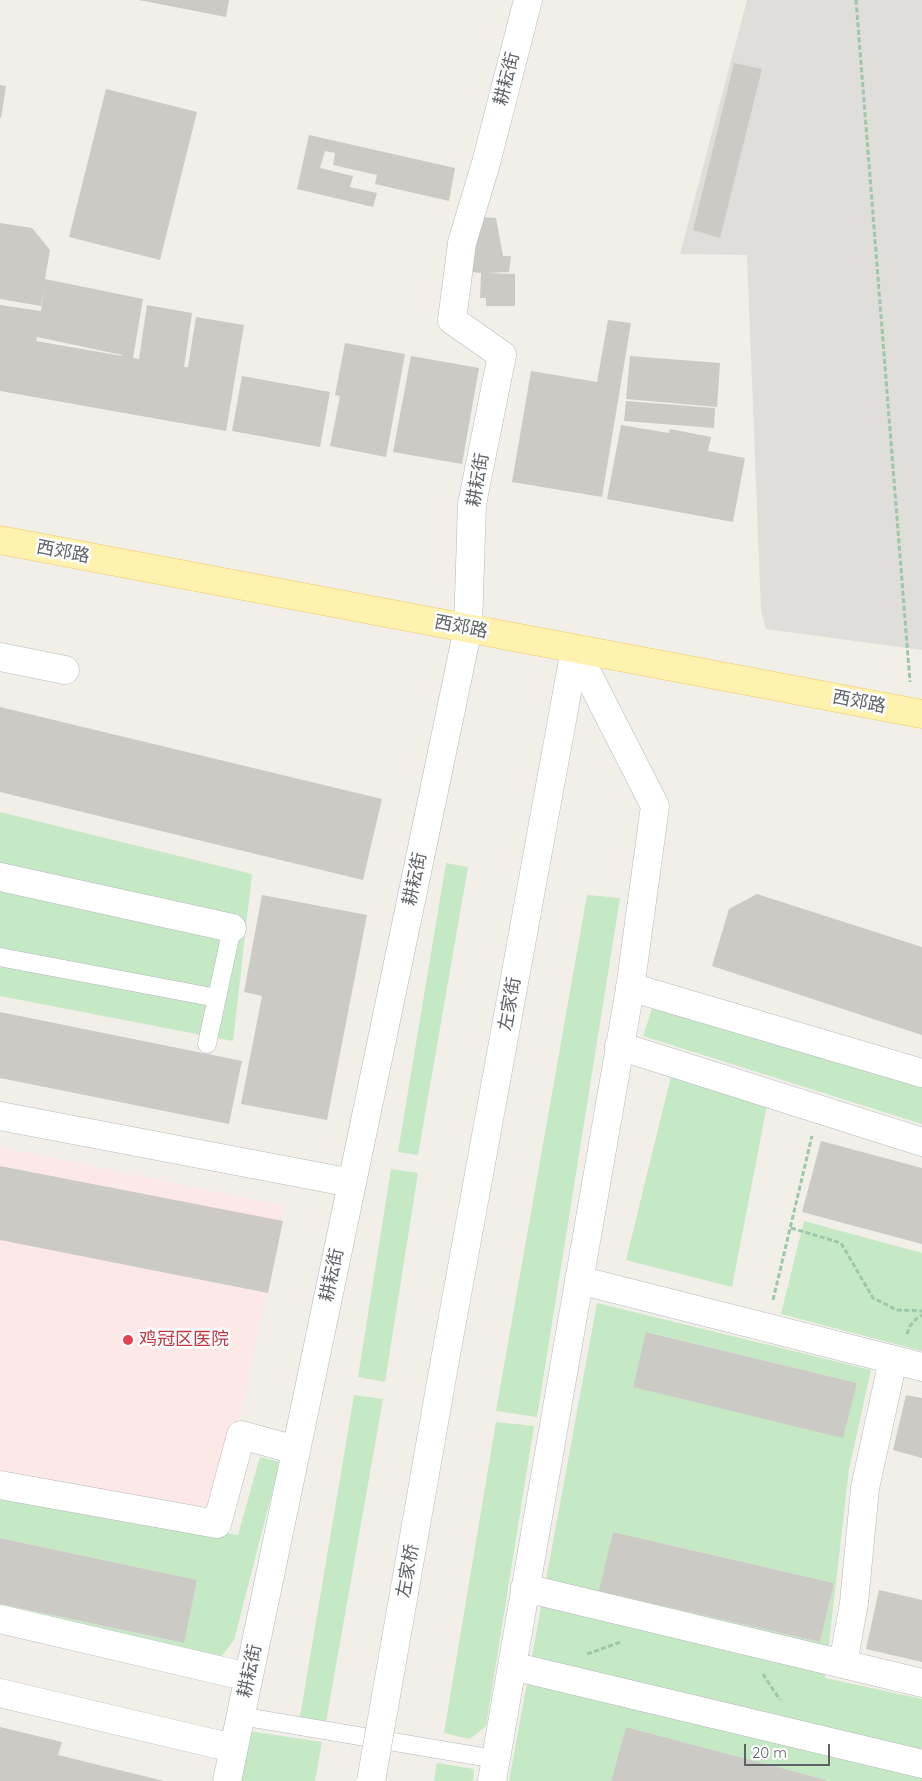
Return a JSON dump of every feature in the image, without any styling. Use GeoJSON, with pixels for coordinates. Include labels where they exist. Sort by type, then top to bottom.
{"type":"FeatureCollection","features":[{"type":"Feature","properties":{"kind":"main road","name":"西郊路"},"geometry":{"type":"LineString","coordinates":[[0,540],[917,713]]}},
{"type":"Feature","properties":{"kind":"street","name":"耕耘街"},"geometry":{"type":"LineString","coordinates":[[227,1781],[468,628],[472,504],[502,355],[452,320],[462,244],[486,163],[528,0]]}},
{"type":"Feature","properties":{"kind":"street"},"geometry":{"type":"LineString","coordinates":[[494,1770],[630,987],[655,806],[574,648]]}},
{"type":"Feature","properties":{"kind":"street","name":"左家街"},"geometry":{"type":"LineString","coordinates":[[444,1360],[574,648]]}},
{"type":"Feature","properties":{"kind":"street"},"geometry":{"type":"LineString","coordinates":[[0,657],[65,670]]}},
{"type":"Feature","properties":{"kind":"street"},"geometry":{"type":"LineString","coordinates":[[0,877],[232,928]]}},
{"type":"Feature","properties":{"kind":"street"},"geometry":{"type":"LineString","coordinates":[[630,987],[922,1073]]}},
{"type":"Feature","properties":{"kind":"street"},"geometry":{"type":"LineString","coordinates":[[619,1046],[922,1142]]}},
{"type":"Feature","properties":{"kind":"street"},"geometry":{"type":"LineString","coordinates":[[0,1116],[352,1184]]}},
{"type":"Feature","properties":{"kind":"street"},"geometry":{"type":"LineString","coordinates":[[579,1280],[922,1367]]}},
{"type":"Feature","properties":{"kind":"street","name":"左家桥"},"geometry":{"type":"LineString","coordinates":[[371,1781],[444,1360]]}},
{"type":"Feature","properties":{"kind":"street"},"geometry":{"type":"LineString","coordinates":[[843,1664],[854,1604],[865,1488],[893,1360]]}},
{"type":"Feature","properties":{"kind":"street"},"geometry":{"type":"LineString","coordinates":[[0,1485],[218,1524],[240,1435],[296,1450]]}},
{"type":"Feature","properties":{"kind":"street"},"geometry":{"type":"LineString","coordinates":[[525,1588],[922,1683]]}},
{"type":"Feature","properties":{"kind":"street"},"geometry":{"type":"LineString","coordinates":[[0,1619],[248,1677]]}},
{"type":"Feature","properties":{"kind":"street"},"geometry":{"type":"LineString","coordinates":[[512,1666],[922,1764]]}},
{"type":"Feature","properties":{"kind":"street"},"geometry":{"type":"LineString","coordinates":[[0,1693],[233,1748]]}},
{"type":"Feature","properties":{"kind":"lane"},"geometry":{"type":"LineString","coordinates":[[207,1044],[232,928]]}},
{"type":"Feature","properties":{"kind":"lane"},"geometry":{"type":"LineString","coordinates":[[0,957],[217,998]]}},
{"type":"Feature","properties":{"kind":"lane"},"geometry":{"type":"LineString","coordinates":[[240,1716],[494,1770]]}},
{"type":"Feature","properties":{"kind":"path"},"geometry":{"type":"LineString","coordinates":[[856,0],[917,713]]}},
{"type":"Feature","properties":{"kind":"path"},"geometry":{"type":"LineString","coordinates":[[766,1327],[819,1109]]}},
{"type":"Feature","properties":{"kind":"path"},"geometry":{"type":"LineString","coordinates":[[791,1228],[841,1243],[872,1298],[897,1310],[922,1311]]}},
{"type":"Feature","properties":{"kind":"path"},"geometry":{"type":"LineString","coordinates":[[556,1677],[590,1652],[623,1641]]}},
{"type":"Feature","properties":{"kind":"path"},"geometry":{"type":"LineString","coordinates":[[762,1672],[804,1736]]}},
{"type":"Feature","properties":{"kind":"shaded area"},"geometry":{"type":"Polygon","coordinates":[[[747,0],[922,0],[922,650],[766,629],[761,611],[747,255],[680,254],[747,0]]]}},
{"type":"Feature","properties":{"kind":"shaded area","name":"鸡冠区医院"},"geometry":{"type":"Polygon","coordinates":[[[0,1147],[284,1206],[219,1520],[0,1474],[0,1147]]]}},
{"type":"Feature","properties":{"kind":"green space"},"geometry":{"type":"Polygon","coordinates":[[[0,812],[252,874],[233,1041],[0,996],[0,812]]]}},
{"type":"Feature","properties":{"kind":"green space"},"geometry":{"type":"Polygon","coordinates":[[[446,863],[468,867],[418,1155],[398,1152],[446,863]]]}},
{"type":"Feature","properties":{"kind":"green space"},"geometry":{"type":"Polygon","coordinates":[[[587,895],[620,898],[537,1417],[496,1411],[587,895]]]}},
{"type":"Feature","properties":{"kind":"green space"},"geometry":{"type":"Polygon","coordinates":[[[653,1006],[922,1088],[922,1124],[643,1036],[653,1006]]]}},
{"type":"Feature","properties":{"kind":"green space"},"geometry":{"type":"Polygon","coordinates":[[[672,1072],[768,1100],[732,1287],[626,1260],[672,1072]]]}},
{"type":"Feature","properties":{"kind":"green space"},"geometry":{"type":"Polygon","coordinates":[[[391,1169],[418,1173],[385,1382],[358,1377],[391,1169]]]}},
{"type":"Feature","properties":{"kind":"green space"},"geometry":{"type":"Polygon","coordinates":[[[804,1221],[922,1253],[922,1351],[781,1314],[804,1221]]]}},
{"type":"Feature","properties":{"kind":"green space"},"geometry":{"type":"Polygon","coordinates":[[[597,1303],[871,1370],[849,1469],[825,1678],[922,1699],[922,1781],[828,1781],[626,1727],[611,1781],[509,1781],[597,1303]],[[647,1332],[633,1387],[856,1383],[647,1332]],[[613,1532],[600,1591],[820,1642],[834,1583],[613,1532]]]}},
{"type":"Feature","properties":{"kind":"green space"},"geometry":{"type":"Polygon","coordinates":[[[354,1395],[383,1399],[326,1722],[300,1717],[354,1395]]]}},
{"type":"Feature","properties":{"kind":"green space"},"geometry":{"type":"Polygon","coordinates":[[[496,1422],[534,1426],[486,1726],[470,1739],[444,1733],[496,1422]]]}},
{"type":"Feature","properties":{"kind":"green space"},"geometry":{"type":"Polygon","coordinates":[[[260,1457],[280,1462],[234,1640],[220,1658],[0,1607],[0,1604],[183,1643],[197,1580],[0,1538],[0,1495],[151,1522],[238,1535],[260,1457]]]}},
{"type":"Feature","properties":{"kind":"green space"},"geometry":{"type":"Polygon","coordinates":[[[248,1731],[322,1742],[315,1781],[240,1781],[248,1731]]]}},
{"type":"Feature","properties":{"kind":"green space"},"geometry":{"type":"Polygon","coordinates":[[[437,1763],[474,1769],[473,1781],[434,1781],[437,1763]]]}},
{"type":"Feature","properties":{"kind":"building"},"geometry":{"type":"Polygon","coordinates":[[[139,0],[229,0],[226,17],[139,0]]]}},
{"type":"Feature","properties":{"kind":"building"},"geometry":{"type":"Polygon","coordinates":[[[734,63],[762,69],[720,238],[693,230],[734,63]]]}},
{"type":"Feature","properties":{"kind":"building"},"geometry":{"type":"Polygon","coordinates":[[[0,85],[6,86],[1,118],[0,118],[0,85]]]}},
{"type":"Feature","properties":{"kind":"building"},"geometry":{"type":"Polygon","coordinates":[[[106,89],[197,112],[160,260],[69,237],[106,89]]]}},
{"type":"Feature","properties":{"kind":"building"},"geometry":{"type":"Polygon","coordinates":[[[309,135],[455,168],[449,201],[375,184],[377,175],[333,165],[335,153],[325,151],[320,168],[353,176],[350,187],[377,193],[373,207],[297,189],[309,135]]]}},
{"type":"Feature","properties":{"kind":"building"},"geometry":{"type":"Polygon","coordinates":[[[477,217],[496,218],[503,256],[511,256],[509,272],[487,273],[515,274],[515,306],[486,306],[486,298],[480,298],[481,273],[471,272],[477,217]]]}},
{"type":"Feature","properties":{"kind":"building"},"geometry":{"type":"Polygon","coordinates":[[[0,223],[32,228],[50,250],[45,279],[143,299],[133,358],[139,359],[147,305],[192,313],[184,367],[188,367],[196,317],[244,325],[226,431],[0,391],[0,305],[41,311],[44,288],[41,306],[0,299],[0,223]],[[37,337],[36,341],[122,356],[37,337]]]}},
{"type":"Feature","properties":{"kind":"building"},"geometry":{"type":"Polygon","coordinates":[[[608,320],[631,323],[602,497],[512,482],[531,371],[597,382],[608,320]]]}},
{"type":"Feature","properties":{"kind":"building"},"geometry":{"type":"Polygon","coordinates":[[[345,343],[405,354],[386,457],[330,446],[340,396],[335,395],[345,343]]]}},
{"type":"Feature","properties":{"kind":"building"},"geometry":{"type":"Polygon","coordinates":[[[411,356],[479,368],[462,464],[393,452],[411,356]]]}},
{"type":"Feature","properties":{"kind":"building"},"geometry":{"type":"Polygon","coordinates":[[[630,356],[720,363],[717,407],[626,399],[630,356]]]}},
{"type":"Feature","properties":{"kind":"building"},"geometry":{"type":"Polygon","coordinates":[[[242,376],[330,392],[320,447],[232,431],[242,376]]]}},
{"type":"Feature","properties":{"kind":"building"},"geometry":{"type":"Polygon","coordinates":[[[626,401],[715,408],[714,428],[624,421],[626,401]]]}},
{"type":"Feature","properties":{"kind":"building"},"geometry":{"type":"Polygon","coordinates":[[[621,425],[669,433],[670,429],[711,437],[708,451],[745,458],[733,522],[607,499],[621,425]]]}},
{"type":"Feature","properties":{"kind":"building"},"geometry":{"type":"Polygon","coordinates":[[[0,707],[382,799],[363,880],[0,792],[0,707]]]}},
{"type":"Feature","properties":{"kind":"building"},"geometry":{"type":"Polygon","coordinates":[[[757,894],[922,947],[922,1035],[712,966],[729,909],[757,894]]]}},
{"type":"Feature","properties":{"kind":"building"},"geometry":{"type":"Polygon","coordinates":[[[262,895],[367,915],[327,1120],[241,1104],[262,996],[244,992],[262,895]]]}},
{"type":"Feature","properties":{"kind":"building"},"geometry":{"type":"Polygon","coordinates":[[[0,1012],[242,1061],[229,1124],[0,1078],[0,1012]]]}},
{"type":"Feature","properties":{"kind":"building"},"geometry":{"type":"Polygon","coordinates":[[[821,1141],[922,1168],[922,1244],[802,1212],[821,1141]]]}},
{"type":"Feature","properties":{"kind":"building"},"geometry":{"type":"Polygon","coordinates":[[[0,1166],[283,1221],[268,1293],[0,1240],[0,1166]]]}},
{"type":"Feature","properties":{"kind":"building"},"geometry":{"type":"Polygon","coordinates":[[[646,1332],[857,1383],[843,1438],[633,1387],[646,1332]]]}},
{"type":"Feature","properties":{"kind":"building"},"geometry":{"type":"Polygon","coordinates":[[[906,1395],[922,1398],[922,1458],[893,1450],[906,1395]]]}},
{"type":"Feature","properties":{"kind":"building"},"geometry":{"type":"Polygon","coordinates":[[[613,1532],[834,1583],[820,1642],[599,1591],[613,1532]]]}},
{"type":"Feature","properties":{"kind":"building"},"geometry":{"type":"Polygon","coordinates":[[[0,1538],[197,1580],[184,1643],[0,1604],[0,1538]]]}},
{"type":"Feature","properties":{"kind":"building"},"geometry":{"type":"Polygon","coordinates":[[[879,1590],[922,1600],[922,1662],[866,1649],[879,1590]]]}},
{"type":"Feature","properties":{"kind":"building"},"geometry":{"type":"Polygon","coordinates":[[[0,1727],[62,1742],[58,1755],[164,1781],[0,1781],[0,1727]]]}},
{"type":"Feature","properties":{"kind":"building"},"geometry":{"type":"Polygon","coordinates":[[[626,1727],[826,1780],[826,1781],[611,1781],[626,1727]]]}},
{"type":"Feature","properties":{"kind":"place","name":"鸡冠区医院"},"geometry":{"type":"Point","coordinates":[128,1340]}}]}
